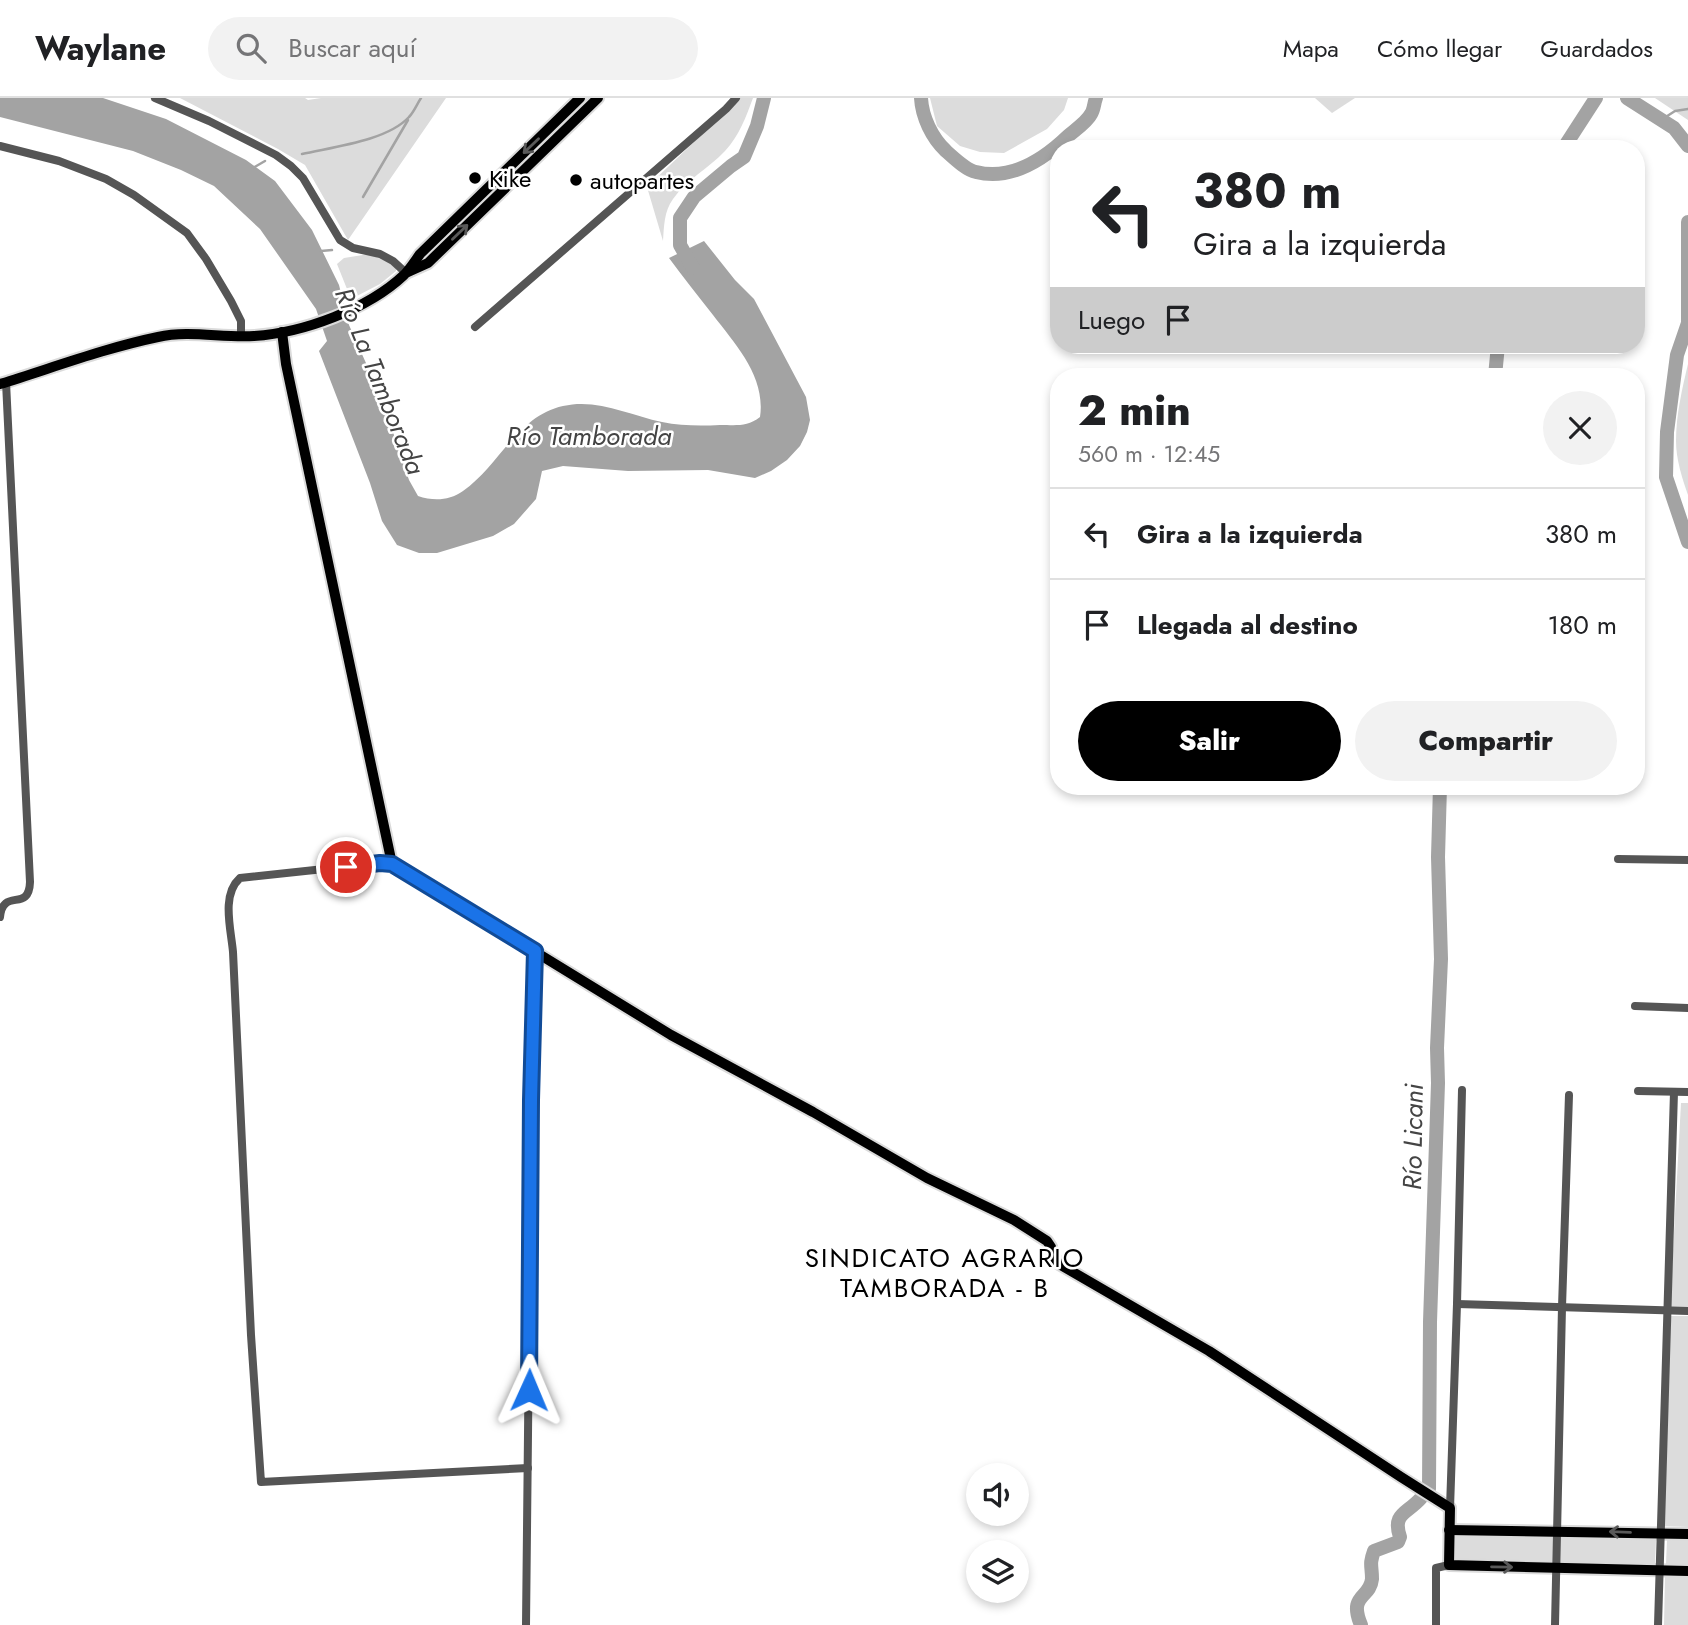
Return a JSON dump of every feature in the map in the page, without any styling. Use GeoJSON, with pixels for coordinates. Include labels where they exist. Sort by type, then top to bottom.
{"type":"FeatureCollection","features":[{"type":"Feature","properties":{"kind":"main road"},"geometry":{"type":"LineString","coordinates":[[406,273],[420,254],[498,178],[588,100]]}},
{"type":"Feature","properties":{"kind":"main road"},"geometry":{"type":"LineString","coordinates":[[3,383],[160,336],[254,336],[282,332],[347,311],[378,294],[406,273],[428,263],[507,187],[588,100]]}},
{"type":"Feature","properties":{"kind":"main road"},"geometry":{"type":"LineString","coordinates":[[498,178],[507,187]]}},
{"type":"Feature","properties":{"kind":"main road"},"geometry":{"type":"LineString","coordinates":[[282,332],[285,365],[392,864],[671,1035],[927,1178],[1014,1220],[1047,1241],[1059,1264],[1209,1351],[1450,1508],[1449,1565],[1688,1571]]}},
{"type":"Feature","properties":{"kind":"main road"},"geometry":{"type":"LineString","coordinates":[[1449,1530],[1688,1534]]}},
{"type":"Feature","properties":{"kind":"street"},"geometry":{"type":"LineString","coordinates":[[155,98],[209,121],[276,155],[303,177],[340,240],[353,248],[380,254],[406,273]]}},
{"type":"Feature","properties":{"kind":"street"},"geometry":{"type":"LineString","coordinates":[[475,327],[736,98]]}},
{"type":"Feature","properties":{"kind":"street"},"geometry":{"type":"LineString","coordinates":[[0,146],[59,161],[106,179],[176,224],[187,233],[206,259],[231,301],[241,321],[241,336]]}},
{"type":"Feature","properties":{"kind":"street"},"geometry":{"type":"LineString","coordinates":[[0,918],[6,903],[27,897],[30,891],[3,383]]}},
{"type":"Feature","properties":{"kind":"street"},"geometry":{"type":"LineString","coordinates":[[1618,859],[1688,860]]}},
{"type":"Feature","properties":{"kind":"street"},"geometry":{"type":"LineString","coordinates":[[392,864],[240,878],[231,889],[229,900],[251,1335],[261,1482],[528,1468]]}},
{"type":"Feature","properties":{"kind":"street"},"geometry":{"type":"LineString","coordinates":[[526,1625],[535,951]]}},
{"type":"Feature","properties":{"kind":"street"},"geometry":{"type":"LineString","coordinates":[[1635,1006],[1688,1008]]}},
{"type":"Feature","properties":{"kind":"street"},"geometry":{"type":"LineString","coordinates":[[1450,1508],[1462,1090]]}},
{"type":"Feature","properties":{"kind":"street"},"geometry":{"type":"LineString","coordinates":[[1638,1091],[1688,1092]]}},
{"type":"Feature","properties":{"kind":"street"},"geometry":{"type":"LineString","coordinates":[[1658,1625],[1674,1092]]}},
{"type":"Feature","properties":{"kind":"street"},"geometry":{"type":"LineString","coordinates":[[1555,1625],[1569,1095]]}},
{"type":"Feature","properties":{"kind":"street"},"geometry":{"type":"LineString","coordinates":[[1457,1304],[1688,1311]]}},
{"type":"Feature","properties":{"kind":"street"},"geometry":{"type":"LineString","coordinates":[[1436,1625],[1436,1568],[1449,1565]]}},
{"type":"Feature","properties":{"kind":"shaded area"},"geometry":{"type":"Polygon","coordinates":[[[180,98],[446,98],[348,240],[305,165],[180,98]]]}},
{"type":"Feature","properties":{"kind":"shaded area"},"geometry":{"type":"Polygon","coordinates":[[[740,98],[753,98],[738,133],[725,151],[673,199],[666,214],[663,241],[647,187],[740,98]]]}},
{"type":"Feature","properties":{"kind":"shaded area"},"geometry":{"type":"Polygon","coordinates":[[[930,98],[1068,98],[1064,110],[1047,129],[1004,153],[980,152],[960,146],[937,126],[930,98]]]}},
{"type":"Feature","properties":{"kind":"shaded area"},"geometry":{"type":"Polygon","coordinates":[[[1315,98],[1355,98],[1332,113],[1315,98]]]}},
{"type":"Feature","properties":{"kind":"shaded area"},"geometry":{"type":"Polygon","coordinates":[[[1655,98],[1688,98],[1688,120],[1655,98]]]}},
{"type":"Feature","properties":{"kind":"shaded area"},"geometry":{"type":"Polygon","coordinates":[[[369,254],[390,263],[396,271],[380,284],[351,299],[337,264],[344,258],[369,254]]]}},
{"type":"Feature","properties":{"kind":"shaded area"},"geometry":{"type":"Polygon","coordinates":[[[1688,364],[1688,495],[1678,462],[1676,441],[1678,412],[1688,364]]]}},
{"type":"Feature","properties":{"kind":"shaded area"},"geometry":{"type":"Polygon","coordinates":[[[1681,1103],[1688,1103],[1688,1308],[1670,1307],[1681,1103]]]}},
{"type":"Feature","properties":{"kind":"shaded area"},"geometry":{"type":"Polygon","coordinates":[[[1669,1316],[1688,1316],[1688,1527],[1664,1526],[1669,1316]]]}},
{"type":"Feature","properties":{"kind":"shaded area"},"geometry":{"type":"Polygon","coordinates":[[[1456,1533],[1554,1536],[1553,1561],[1456,1559],[1456,1533]]]}},
{"type":"Feature","properties":{"kind":"shaded area"},"geometry":{"type":"Polygon","coordinates":[[[1559,1537],[1656,1540],[1655,1565],[1558,1562],[1559,1537]]]}},
{"type":"Feature","properties":{"kind":"shaded area"},"geometry":{"type":"Polygon","coordinates":[[[1667,1539],[1688,1540],[1688,1565],[1666,1564],[1667,1539]]]}},
{"type":"Feature","properties":{"kind":"shaded area"},"geometry":{"type":"Polygon","coordinates":[[[1665,1576],[1688,1576],[1688,1625],[1664,1625],[1665,1576]]]}},
{"type":"Feature","properties":{"kind":"water","name":"Río Tamborada"},"geometry":{"type":"Polygon","coordinates":[[[0,98],[103,98],[166,119],[246,160],[275,181],[312,230],[339,285],[349,325],[382,399],[409,480],[418,496],[441,499],[463,491],[476,481],[533,420],[547,411],[563,406],[588,404],[662,422],[698,426],[742,425],[760,417],[758,388],[747,362],[669,258],[704,241],[754,299],[806,397],[810,420],[807,432],[800,446],[787,460],[755,478],[708,470],[628,471],[563,466],[542,471],[536,499],[514,524],[493,536],[437,553],[419,553],[397,545],[382,521],[319,351],[327,341],[316,309],[260,229],[214,186],[133,151],[0,117],[0,98]]]}},
{"type":"Feature","properties":{"kind":"waterway"},"geometry":{"type":"LineString","coordinates":[[302,154],[358,142],[387,132],[409,117],[421,98]]}},
{"type":"Feature","properties":{"kind":"waterway","name":"Río La Tamborada"},"geometry":{"type":"LineString","coordinates":[[693,268],[680,245],[680,218],[694,197],[744,157],[757,126],[764,98]]}},
{"type":"Feature","properties":{"kind":"waterway","name":"Río La Tamborada"},"geometry":{"type":"LineString","coordinates":[[921,98],[932,134],[941,146],[968,169],[989,174],[1014,171],[1050,151]]}},
{"type":"Feature","properties":{"kind":"waterway","name":"Río La Tamborada"},"geometry":{"type":"LineString","coordinates":[[1063,140],[1087,120],[1096,98]]}},
{"type":"Feature","properties":{"kind":"waterway","name":"Río Licani"},"geometry":{"type":"LineString","coordinates":[[1569,140],[1596,98]]}},
{"type":"Feature","properties":{"kind":"waterway","name":"Río La Tamborada"},"geometry":{"type":"LineString","coordinates":[[1627,98],[1674,128],[1688,146]]}},
{"type":"Feature","properties":{"kind":"waterway"},"geometry":{"type":"LineString","coordinates":[[1661,120],[1675,111],[1688,109]]}},
{"type":"Feature","properties":{"kind":"waterway"},"geometry":{"type":"LineString","coordinates":[[363,197],[408,120]]}},
{"type":"Feature","properties":{"kind":"waterway"},"geometry":{"type":"LineString","coordinates":[[253,168],[265,161]]}},
{"type":"Feature","properties":{"kind":"waterway","name":"Río La Tamborada"},"geometry":{"type":"LineString","coordinates":[[1688,222],[1688,323],[1677,355],[1667,432],[1666,477],[1688,542]]}},
{"type":"Feature","properties":{"kind":"waterway"},"geometry":{"type":"LineString","coordinates":[[321,251],[332,250]]}},
{"type":"Feature","properties":{"kind":"waterway","name":"Río Licani"},"geometry":{"type":"LineString","coordinates":[[1496,368],[1497,354]]}},
{"type":"Feature","properties":{"kind":"waterway","name":"Río Licani"},"geometry":{"type":"LineString","coordinates":[[1429,1489],[1430,1322],[1441,959],[1438,857],[1440,795]]}},
{"type":"Feature","properties":{"kind":"waterway","name":"Río Licani"},"geometry":{"type":"LineString","coordinates":[[1361,1625],[1358,1602],[1368,1590],[1372,1579],[1371,1562],[1374,1551],[1398,1542],[1399,1518],[1421,1498]]}},
{"type":"Feature","properties":{"kind":"place","name":"Kike"},"geometry":{"type":"Point","coordinates":[475,178]}},
{"type":"Feature","properties":{"kind":"place","name":"autopartes"},"geometry":{"type":"Point","coordinates":[576,180]}},
{"type":"Feature","properties":{"kind":"district","name":"SINDICATO AGRARIO TAMBORADA - B"},"geometry":{"type":"Point","coordinates":[945,1273]}},
{"type":"Feature","properties":{"kind":"route"},"geometry":{"type":"LineString","coordinates":[[346,867],[392,864],[535,951],[529,1390]]}}]}
